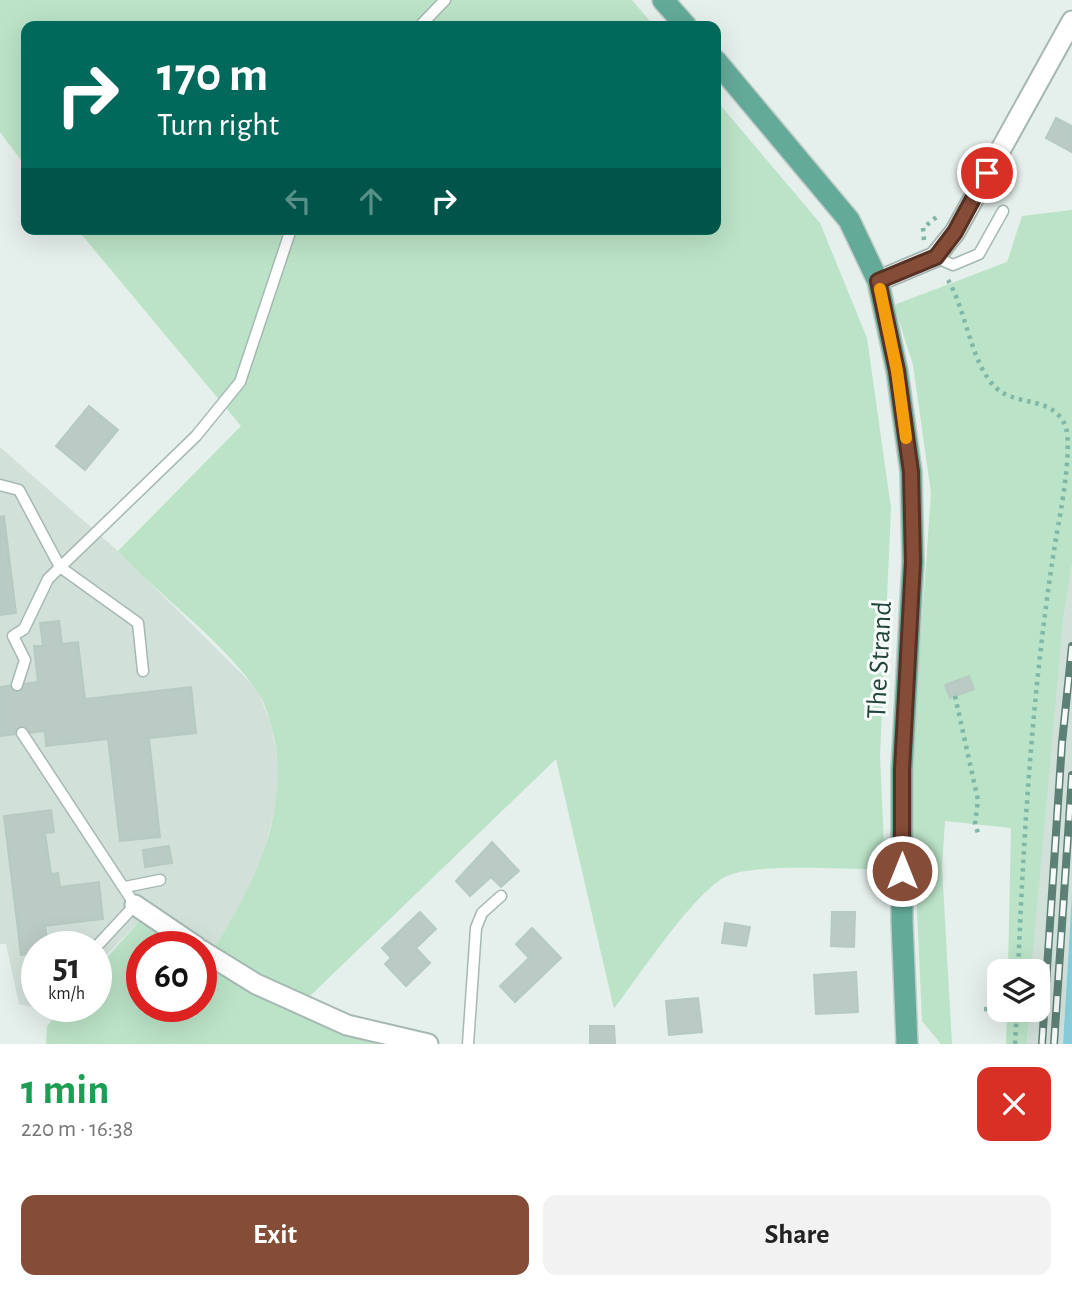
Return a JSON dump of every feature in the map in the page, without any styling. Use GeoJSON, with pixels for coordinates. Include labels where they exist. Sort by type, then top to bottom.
{"type":"FeatureCollection","features":[{"type":"Feature","properties":{"kind":"main road"},"geometry":{"type":"LineString","coordinates":[[663,0],[682,21]]}},
{"type":"Feature","properties":{"kind":"main road","name":"The Strand"},"geometry":{"type":"LineString","coordinates":[[721,67],[849,220],[878,281],[897,371],[911,472],[913,562],[902,770],[902,921],[907,1044]]}},
{"type":"Feature","properties":{"kind":"street"},"geometry":{"type":"LineString","coordinates":[[878,281],[936,257],[955,232],[1072,21]]}},
{"type":"Feature","properties":{"kind":"street"},"geometry":{"type":"LineString","coordinates":[[135,905],[173,931]]}},
{"type":"Feature","properties":{"kind":"street"},"geometry":{"type":"LineString","coordinates":[[217,960],[256,984],[347,1025],[428,1044]]}},
{"type":"Feature","properties":{"kind":"lane"},"geometry":{"type":"LineString","coordinates":[[425,21],[445,0]]}},
{"type":"Feature","properties":{"kind":"lane"},"geometry":{"type":"LineString","coordinates":[[936,257],[953,265],[979,254],[1003,211]]}},
{"type":"Feature","properties":{"kind":"lane"},"geometry":{"type":"LineString","coordinates":[[17,685],[25,660],[13,636],[24,629],[48,579],[196,436],[240,382],[289,235]]}},
{"type":"Feature","properties":{"kind":"lane"},"geometry":{"type":"LineString","coordinates":[[0,485],[19,490],[60,566],[138,623],[143,671]]}},
{"type":"Feature","properties":{"kind":"lane"},"geometry":{"type":"LineString","coordinates":[[22,733],[135,905],[111,931]]}},
{"type":"Feature","properties":{"kind":"lane"},"geometry":{"type":"LineString","coordinates":[[125,887],[160,880]]}},
{"type":"Feature","properties":{"kind":"lane"},"geometry":{"type":"LineString","coordinates":[[468,1044],[476,928],[482,913],[501,897]]}},
{"type":"Feature","properties":{"kind":"path"},"geometry":{"type":"LineString","coordinates":[[946,208],[923,228],[922,237],[954,290],[984,369],[996,388],[1046,404],[1060,415],[1067,430],[1066,475],[1049,582],[1039,675],[1023,866],[1019,959]]}},
{"type":"Feature","properties":{"kind":"path"},"geometry":{"type":"LineString","coordinates":[[955,696],[978,800],[975,824],[978,833]]}},
{"type":"Feature","properties":{"kind":"path"},"geometry":{"type":"LineString","coordinates":[[1016,1044],[1017,1022]]}},
{"type":"Feature","properties":{"kind":"shaded area"},"geometry":{"type":"Polygon","coordinates":[[[0,447],[118,551],[257,689],[271,724],[279,770],[277,801],[260,867],[241,905],[217,943],[217,931],[168,931],[142,918],[130,931],[126,931],[126,935],[112,949],[112,931],[21,931],[21,1004],[6,944],[0,944],[0,447]]]}},
{"type":"Feature","properties":{"kind":"shaded area"},"geometry":{"type":"Polygon","coordinates":[[[1072,563],[1072,893],[1063,1044],[1027,1044],[1028,1022],[1050,1022],[1050,959],[1032,959],[1063,622],[1072,563]]]}},
{"type":"Feature","properties":{"kind":"green space"},"geometry":{"type":"Polygon","coordinates":[[[0,0],[632,0],[650,21],[21,21],[21,160],[0,132],[0,0]]]}},
{"type":"Feature","properties":{"kind":"green space"},"geometry":{"type":"Polygon","coordinates":[[[721,106],[820,223],[867,338],[891,508],[880,755],[885,869],[778,868],[738,872],[725,877],[682,918],[614,1009],[556,759],[310,996],[256,975],[217,950],[217,943],[255,874],[272,822],[277,794],[277,767],[274,738],[265,705],[259,693],[224,652],[118,551],[241,426],[82,235],[721,235],[721,106]]]}},
{"type":"Feature","properties":{"kind":"green space"},"geometry":{"type":"Polygon","coordinates":[[[1072,210],[1072,563],[1063,622],[1032,959],[1008,959],[1011,828],[945,821],[942,867],[952,1044],[941,1044],[922,1021],[911,777],[931,493],[913,365],[894,305],[1007,262],[1022,216],[1072,210]]]}},
{"type":"Feature","properties":{"kind":"green space"},"geometry":{"type":"Polygon","coordinates":[[[141,919],[158,931],[130,931],[141,919]]]}},
{"type":"Feature","properties":{"kind":"green space"},"geometry":{"type":"Polygon","coordinates":[[[126,936],[126,1022],[217,1022],[217,970],[283,1005],[393,1044],[46,1044],[47,1026],[50,1022],[112,1022],[112,952],[126,936]]]}},
{"type":"Feature","properties":{"kind":"green space"},"geometry":{"type":"Polygon","coordinates":[[[1007,1022],[1028,1022],[1027,1044],[1006,1044],[1007,1022]]]}},
{"type":"Feature","properties":{"kind":"water"},"geometry":{"type":"Polygon","coordinates":[[[1072,893],[1072,1044],[1063,1044],[1072,893]]]}},
{"type":"Feature","properties":{"kind":"building"},"geometry":{"type":"Polygon","coordinates":[[[1056,118],[1072,126],[1072,152],[1046,138],[1056,118]]]}},
{"type":"Feature","properties":{"kind":"building"},"geometry":{"type":"Polygon","coordinates":[[[89,406],[118,430],[85,470],[56,446],[89,406]]]}},
{"type":"Feature","properties":{"kind":"building"},"geometry":{"type":"Polygon","coordinates":[[[4,516],[16,613],[0,615],[0,517],[4,516]]]}},
{"type":"Feature","properties":{"kind":"building"},"geometry":{"type":"Polygon","coordinates":[[[59,621],[62,644],[78,642],[85,699],[191,687],[196,733],[149,738],[160,837],[120,841],[108,739],[46,746],[45,731],[0,736],[0,687],[38,682],[34,646],[43,646],[40,623],[59,621]]]}},
{"type":"Feature","properties":{"kind":"building"},"geometry":{"type":"Polygon","coordinates":[[[969,676],[974,689],[950,698],[945,685],[969,676]]]}},
{"type":"Feature","properties":{"kind":"building"},"geometry":{"type":"Polygon","coordinates":[[[51,810],[54,832],[45,833],[51,874],[58,873],[60,887],[99,882],[103,919],[45,926],[46,931],[21,931],[21,955],[4,816],[51,810]]]}},
{"type":"Feature","properties":{"kind":"building"},"geometry":{"type":"Polygon","coordinates":[[[492,842],[519,871],[501,887],[491,877],[470,896],[456,881],[492,842]]]}},
{"type":"Feature","properties":{"kind":"building"},"geometry":{"type":"Polygon","coordinates":[[[169,846],[172,863],[145,867],[143,850],[169,846]]]}},
{"type":"Feature","properties":{"kind":"building"},"geometry":{"type":"Polygon","coordinates":[[[420,912],[436,929],[416,948],[430,963],[406,986],[385,964],[391,958],[382,948],[420,912]]]}},
{"type":"Feature","properties":{"kind":"building"},"geometry":{"type":"Polygon","coordinates":[[[832,912],[855,912],[854,947],[831,946],[832,912]]]}},
{"type":"Feature","properties":{"kind":"building"},"geometry":{"type":"Polygon","coordinates":[[[725,923],[750,927],[746,946],[722,943],[725,923]]]}},
{"type":"Feature","properties":{"kind":"building"},"geometry":{"type":"Polygon","coordinates":[[[532,928],[561,958],[515,1002],[500,986],[529,958],[516,944],[532,928]]]}},
{"type":"Feature","properties":{"kind":"building"},"geometry":{"type":"Polygon","coordinates":[[[856,972],[858,1012],[816,1014],[814,975],[856,972]]]}},
{"type":"Feature","properties":{"kind":"building"},"geometry":{"type":"Polygon","coordinates":[[[698,998],[702,1032],[669,1035],[666,1001],[698,998]]]}},
{"type":"Feature","properties":{"kind":"building"},"geometry":{"type":"Polygon","coordinates":[[[590,1026],[614,1026],[615,1044],[590,1044],[590,1026]]]}},
{"type":"Feature","properties":{"kind":"railway"},"geometry":{"type":"LineString","coordinates":[[1042,1044],[1062,743],[1072,646]]}},
{"type":"Feature","properties":{"kind":"railway"},"geometry":{"type":"LineString","coordinates":[[1054,1044],[1072,775]]}},
{"type":"Feature","properties":{"kind":"slow traffic"},"geometry":{"type":"LineString","coordinates":[[880,289],[897,371],[906,438]]}},
{"type":"Feature","properties":{"kind":"route"},"geometry":{"type":"LineString","coordinates":[[902,871],[902,770],[913,562],[911,472],[897,371],[878,281],[936,257],[955,232],[987,173]]}}]}
